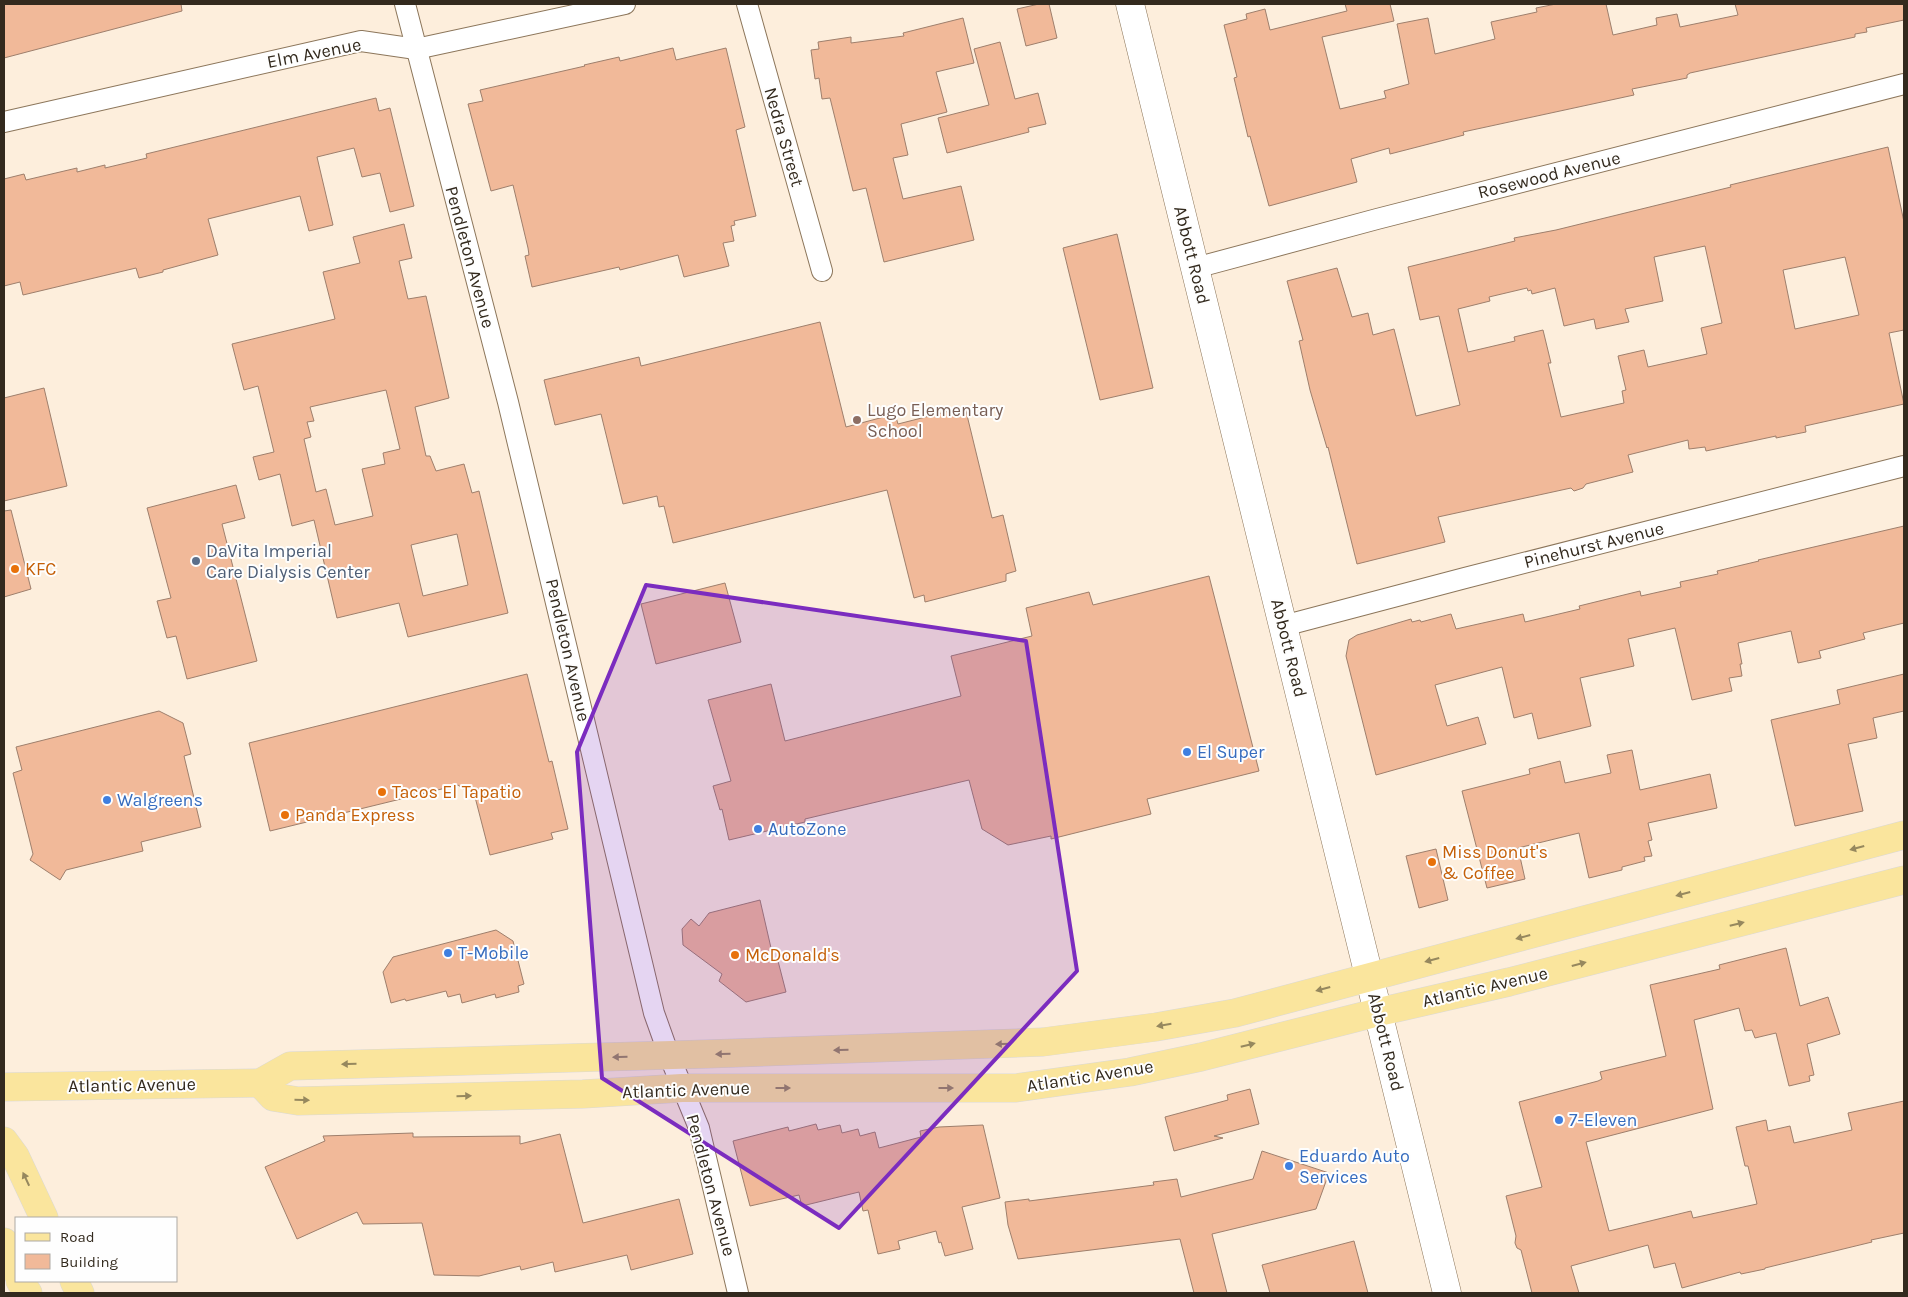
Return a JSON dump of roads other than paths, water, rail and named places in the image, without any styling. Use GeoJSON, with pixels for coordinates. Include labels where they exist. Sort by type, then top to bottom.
{"type":"FeatureCollection","features":[{"type":"Feature","properties":{"kind":"main road","name":"Atlantic Avenue"},"geometry":{"type":"LineString","coordinates":[[4,1087],[260,1083],[290,1066],[669,1056],[1043,1042],[1156,1027],[1235,1012],[1904,835]]}},
{"type":"Feature","properties":{"kind":"main road","name":"Atlantic Avenue"},"geometry":{"type":"LineString","coordinates":[[260,1083],[273,1098],[298,1101],[583,1094],[682,1088],[1016,1088],[1130,1072],[1201,1057],[1379,1012],[1509,982],[1904,880]]}},
{"type":"Feature","properties":{"kind":"main road"},"geometry":{"type":"LineString","coordinates":[[4,1142],[15,1156],[44,1217]]}},
{"type":"Feature","properties":{"kind":"main road"},"geometry":{"type":"LineString","coordinates":[[4,1242],[15,1269]]}},
{"type":"Feature","properties":{"kind":"main road"},"geometry":{"type":"LineString","coordinates":[[21,1282],[28,1293]]}},
{"type":"Feature","properties":{"kind":"street","name":"Pendleton Avenue"},"geometry":{"type":"LineString","coordinates":[[405,4],[511,411],[654,1013],[669,1056],[699,1128],[738,1293]]}},
{"type":"Feature","properties":{"kind":"street","name":"Elm Avenue"},"geometry":{"type":"LineString","coordinates":[[4,122],[361,41],[416,49],[625,4]]}},
{"type":"Feature","properties":{"kind":"street"},"geometry":{"type":"LineString","coordinates":[[737,4],[748,4]]}},
{"type":"Feature","properties":{"kind":"street","name":"Nedra Street"},"geometry":{"type":"LineString","coordinates":[[748,4],[822,271]]}},
{"type":"Feature","properties":{"kind":"street","name":"Abbott Road"},"geometry":{"type":"LineString","coordinates":[[1130,4],[1447,1293]]}},
{"type":"Feature","properties":{"kind":"street","name":"Rosewood Avenue"},"geometry":{"type":"LineString","coordinates":[[1195,268],[1377,219],[1904,84]]}},
{"type":"Feature","properties":{"kind":"street","name":"Pinehurst Avenue"},"geometry":{"type":"LineString","coordinates":[[1283,626],[1904,466]]}},
{"type":"Feature","properties":{"kind":"place","name":"Lugo Elementary School"},"geometry":{"type":"Point","coordinates":[857,420]}},
{"type":"Feature","properties":{"kind":"place","name":"DaVita Imperial Care Dialysis Center"},"geometry":{"type":"Point","coordinates":[196,561]}},
{"type":"Feature","properties":{"kind":"place","name":"KFC"},"geometry":{"type":"Point","coordinates":[15,569]}},
{"type":"Feature","properties":{"kind":"place","name":"El Super"},"geometry":{"type":"Point","coordinates":[1187,752]}},
{"type":"Feature","properties":{"kind":"place","name":"Tacos El Tapatio"},"geometry":{"type":"Point","coordinates":[382,792]}},
{"type":"Feature","properties":{"kind":"place","name":"Walgreens"},"geometry":{"type":"Point","coordinates":[107,800]}},
{"type":"Feature","properties":{"kind":"place","name":"Panda Express"},"geometry":{"type":"Point","coordinates":[285,815]}},
{"type":"Feature","properties":{"kind":"place","name":"AutoZone"},"geometry":{"type":"Point","coordinates":[758,829]}},
{"type":"Feature","properties":{"kind":"place","name":"Miss Donut's & Coffee"},"geometry":{"type":"Point","coordinates":[1432,862]}},
{"type":"Feature","properties":{"kind":"place","name":"T-Mobile"},"geometry":{"type":"Point","coordinates":[448,953]}},
{"type":"Feature","properties":{"kind":"place","name":"McDonald's"},"geometry":{"type":"Point","coordinates":[735,955]}},
{"type":"Feature","properties":{"kind":"place","name":"7-Eleven"},"geometry":{"type":"Point","coordinates":[1559,1120]}},
{"type":"Feature","properties":{"kind":"place","name":"Eduardo Auto Services"},"geometry":{"type":"Point","coordinates":[1289,1166]}}]}
